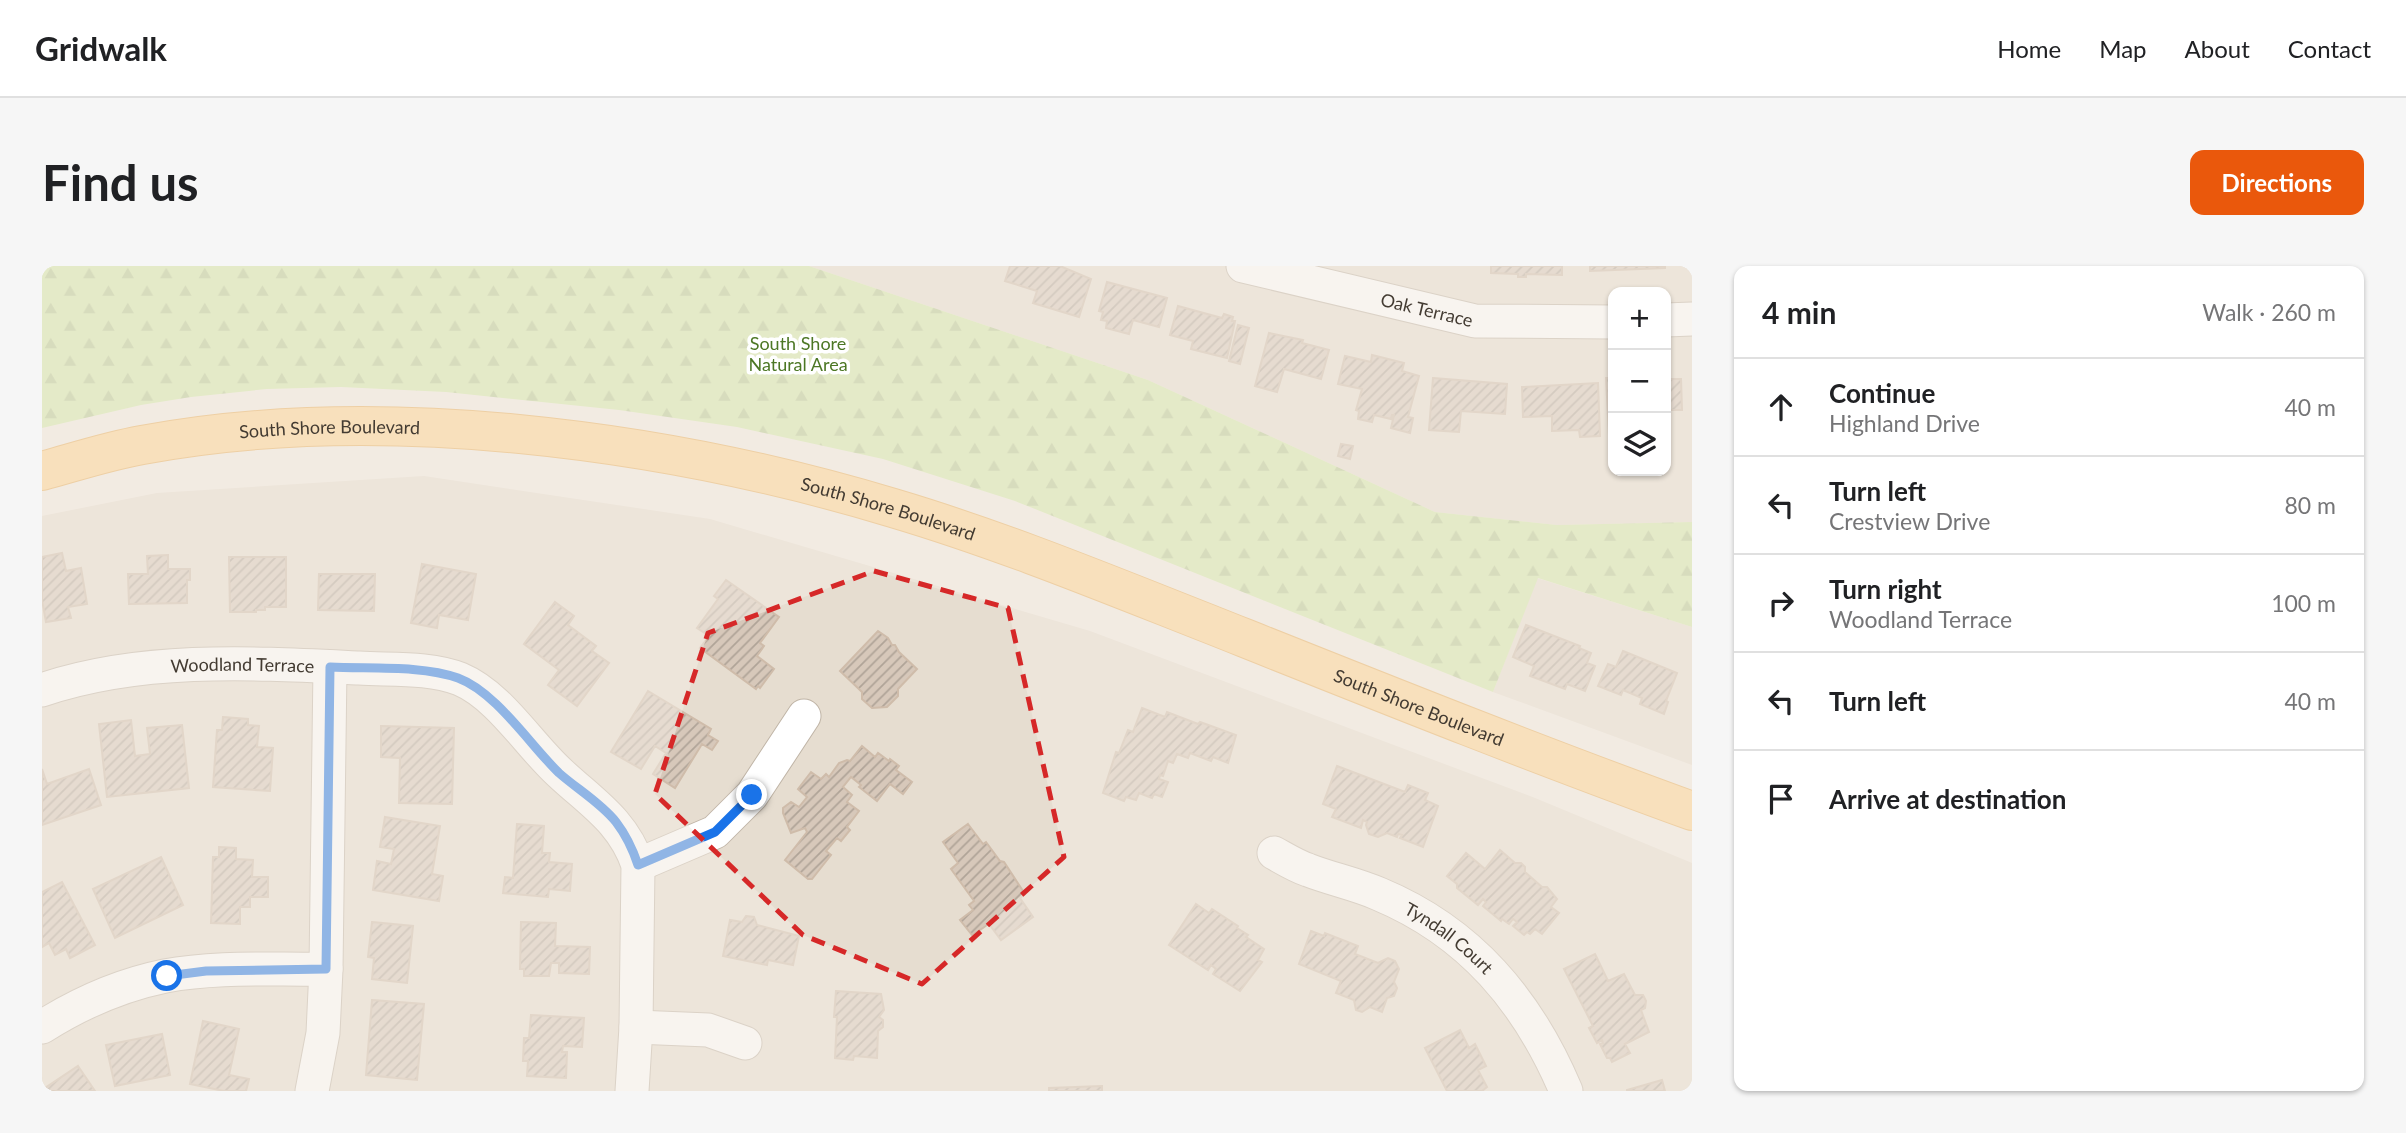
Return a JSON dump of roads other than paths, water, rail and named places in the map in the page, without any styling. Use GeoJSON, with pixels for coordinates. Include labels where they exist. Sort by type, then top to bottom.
{"type":"FeatureCollection","features":[{"type":"Feature","properties":{"kind":"main road","name":"South Shore Boulevard"},"geometry":{"type":"LineString","coordinates":[[42,471],[141,445],[186,438],[347,427],[468,430],[529,436],[677,457],[749,471],[867,500],[1008,545],[1501,739],[1692,811]]}},
{"type":"Feature","properties":{"kind":"street","name":"Oak Terrace"},"geometry":{"type":"LineString","coordinates":[[1243,266],[1475,321],[1608,322]]}},
{"type":"Feature","properties":{"kind":"street"},"geometry":{"type":"LineString","coordinates":[[1671,320],[1692,319]]}},
{"type":"Feature","properties":{"kind":"street","name":"Woodland Terrace"},"geometry":{"type":"LineString","coordinates":[[42,690],[123,672],[256,663],[422,671],[458,678],[476,688],[512,721],[559,773],[615,821],[633,849],[638,865],[636,1027],[632,1091]]}},
{"type":"Feature","properties":{"kind":"street"},"geometry":{"type":"LineString","coordinates":[[312,1091],[323,1032],[326,969],[330,667]]}},
{"type":"Feature","properties":{"kind":"street"},"geometry":{"type":"LineString","coordinates":[[638,865],[715,832],[752,795],[804,716]]}},
{"type":"Feature","properties":{"kind":"street","name":"Tyndall Court"},"geometry":{"type":"LineString","coordinates":[[1274,853],[1308,870],[1381,895],[1447,930],[1478,956],[1529,1018],[1553,1060],[1566,1091]]}},
{"type":"Feature","properties":{"kind":"street"},"geometry":{"type":"LineString","coordinates":[[42,1027],[68,1010],[103,995],[167,976],[206,971],[326,969]]}},
{"type":"Feature","properties":{"kind":"street"},"geometry":{"type":"LineString","coordinates":[[636,1027],[708,1030],[745,1043]]}},
{"type":"Feature","properties":{"kind":"park label","name":"South Shore Natural Area"},"geometry":{"type":"Point","coordinates":[798,353]}}]}
